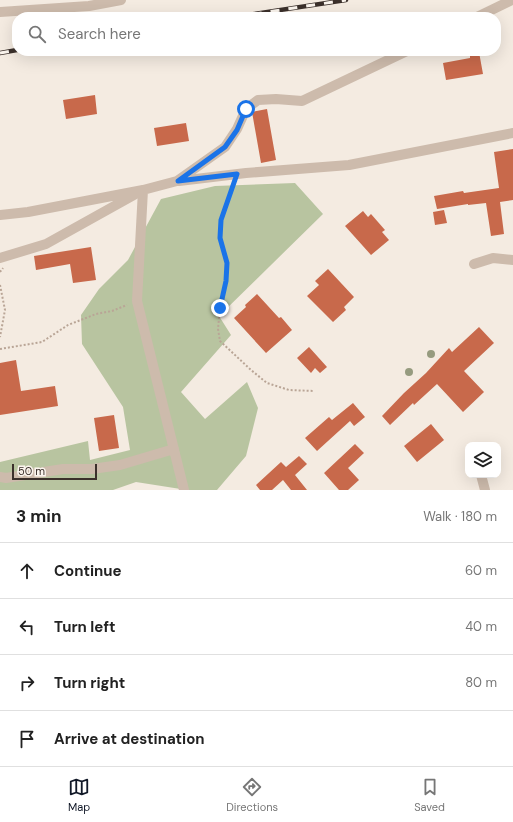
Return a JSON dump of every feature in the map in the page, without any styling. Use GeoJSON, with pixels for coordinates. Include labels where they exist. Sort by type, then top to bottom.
{"type":"FeatureCollection","features":[{"type":"Feature","properties":{"kind":"street"},"geometry":{"type":"LineString","coordinates":[[0,12],[89,6],[121,0]]}},
{"type":"Feature","properties":{"kind":"street"},"geometry":{"type":"LineString","coordinates":[[487,12],[512,0]]}},
{"type":"Feature","properties":{"kind":"street"},"geometry":{"type":"LineString","coordinates":[[178,181],[225,147],[237,130],[246,109],[258,100],[276,99],[302,101],[396,56]]}},
{"type":"Feature","properties":{"kind":"street"},"geometry":{"type":"LineString","coordinates":[[0,214],[28,212],[143,190],[178,181],[237,174],[349,165],[513,133]]}},
{"type":"Feature","properties":{"kind":"street"},"geometry":{"type":"LineString","coordinates":[[0,258],[46,244],[143,190]]}},
{"type":"Feature","properties":{"kind":"street"},"geometry":{"type":"LineString","coordinates":[[143,190],[137,301],[184,490]]}},
{"type":"Feature","properties":{"kind":"street"},"geometry":{"type":"LineString","coordinates":[[474,264],[493,258],[513,260]]}},
{"type":"Feature","properties":{"kind":"street"},"geometry":{"type":"LineString","coordinates":[[0,477],[6,478],[63,469],[92,469],[120,465],[174,449]]}},
{"type":"Feature","properties":{"kind":"street"},"geometry":{"type":"LineString","coordinates":[[482,478],[484,490]]}},
{"type":"Feature","properties":{"kind":"path"},"geometry":{"type":"LineString","coordinates":[[237,174],[221,220],[220,238],[227,263],[218,329],[220,341],[267,383],[289,390],[314,391]]}},
{"type":"Feature","properties":{"kind":"path"},"geometry":{"type":"LineString","coordinates":[[0,285],[5,310],[0,337]]}},
{"type":"Feature","properties":{"kind":"path"},"geometry":{"type":"LineString","coordinates":[[0,349],[42,342],[68,325],[96,314],[112,311],[137,301]]}},
{"type":"Feature","properties":{"kind":"green space"},"geometry":{"type":"Polygon","coordinates":[[[295,183],[323,214],[219,316],[231,335],[181,392],[205,419],[247,382],[258,408],[246,456],[217,490],[187,490],[136,482],[113,490],[0,490],[0,462],[88,441],[90,460],[130,450],[123,407],[82,344],[81,315],[99,289],[128,260],[161,199],[215,186],[295,183]]]}},
{"type":"Feature","properties":{"kind":"building"},"geometry":{"type":"Polygon","coordinates":[[[470,56],[480,56],[483,74],[446,80],[443,63],[470,58],[470,56]]]}},
{"type":"Feature","properties":{"kind":"building"},"geometry":{"type":"Polygon","coordinates":[[[95,95],[97,114],[66,119],[63,100],[95,95]]]}},
{"type":"Feature","properties":{"kind":"building"},"geometry":{"type":"Polygon","coordinates":[[[267,109],[276,160],[261,163],[252,112],[267,109]]]}},
{"type":"Feature","properties":{"kind":"building"},"geometry":{"type":"Polygon","coordinates":[[[186,123],[189,141],[157,146],[154,128],[186,123]]]}},
{"type":"Feature","properties":{"kind":"building"},"geometry":{"type":"Polygon","coordinates":[[[513,149],[513,200],[500,202],[504,234],[491,236],[486,203],[437,209],[434,196],[463,191],[464,193],[499,188],[494,152],[513,149]]]}},
{"type":"Feature","properties":{"kind":"building"},"geometry":{"type":"Polygon","coordinates":[[[444,210],[447,223],[435,225],[433,212],[444,210]]]}},
{"type":"Feature","properties":{"kind":"building"},"geometry":{"type":"Polygon","coordinates":[[[363,211],[368,217],[371,214],[385,230],[382,232],[389,240],[371,255],[345,226],[363,211]]]}},
{"type":"Feature","properties":{"kind":"building"},"geometry":{"type":"Polygon","coordinates":[[[91,247],[96,280],[73,283],[70,264],[36,270],[34,256],[91,247]]]}},
{"type":"Feature","properties":{"kind":"building"},"geometry":{"type":"Polygon","coordinates":[[[328,269],[354,297],[344,307],[346,310],[333,322],[307,296],[319,285],[315,281],[328,269]]]}},
{"type":"Feature","properties":{"kind":"building"},"geometry":{"type":"Polygon","coordinates":[[[257,294],[292,330],[266,353],[234,318],[257,294]]]}},
{"type":"Feature","properties":{"kind":"building"},"geometry":{"type":"Polygon","coordinates":[[[479,327],[494,343],[464,371],[484,392],[463,412],[437,384],[414,405],[413,403],[390,425],[382,416],[449,348],[452,352],[479,327]]]}},
{"type":"Feature","properties":{"kind":"building"},"geometry":{"type":"Polygon","coordinates":[[[309,347],[327,367],[320,373],[315,368],[311,373],[297,358],[309,347]]]}},
{"type":"Feature","properties":{"kind":"building"},"geometry":{"type":"Polygon","coordinates":[[[16,360],[21,391],[55,386],[58,406],[0,415],[0,363],[16,360]]]}},
{"type":"Feature","properties":{"kind":"building"},"geometry":{"type":"Polygon","coordinates":[[[353,403],[365,417],[354,426],[350,421],[317,451],[305,438],[329,417],[332,420],[353,403]]]}},
{"type":"Feature","properties":{"kind":"building"},"geometry":{"type":"Polygon","coordinates":[[[114,415],[119,448],[99,451],[94,418],[114,415]]]}},
{"type":"Feature","properties":{"kind":"building"},"geometry":{"type":"Polygon","coordinates":[[[431,424],[444,440],[417,462],[404,446],[431,424]]]}},
{"type":"Feature","properties":{"kind":"building"},"geometry":{"type":"Polygon","coordinates":[[[355,444],[364,453],[348,468],[359,480],[348,490],[339,490],[324,473],[355,444]]]}},
{"type":"Feature","properties":{"kind":"building"},"geometry":{"type":"Polygon","coordinates":[[[299,456],[307,464],[295,475],[307,490],[291,490],[283,480],[272,490],[260,490],[256,485],[281,462],[286,467],[299,456]]]}},
{"type":"Feature","properties":{"kind":"railway"},"geometry":{"type":"LineString","coordinates":[[268,12],[346,0]]}},
{"type":"Feature","properties":{"kind":"railway"},"geometry":{"type":"LineString","coordinates":[[0,53],[12,51]]}},
{"type":"Feature","properties":{"kind":"route"},"geometry":{"type":"LineString","coordinates":[[220,308],[226,281],[227,263],[220,238],[221,220],[237,174],[178,181],[225,147],[237,130],[246,109]]}}]}
